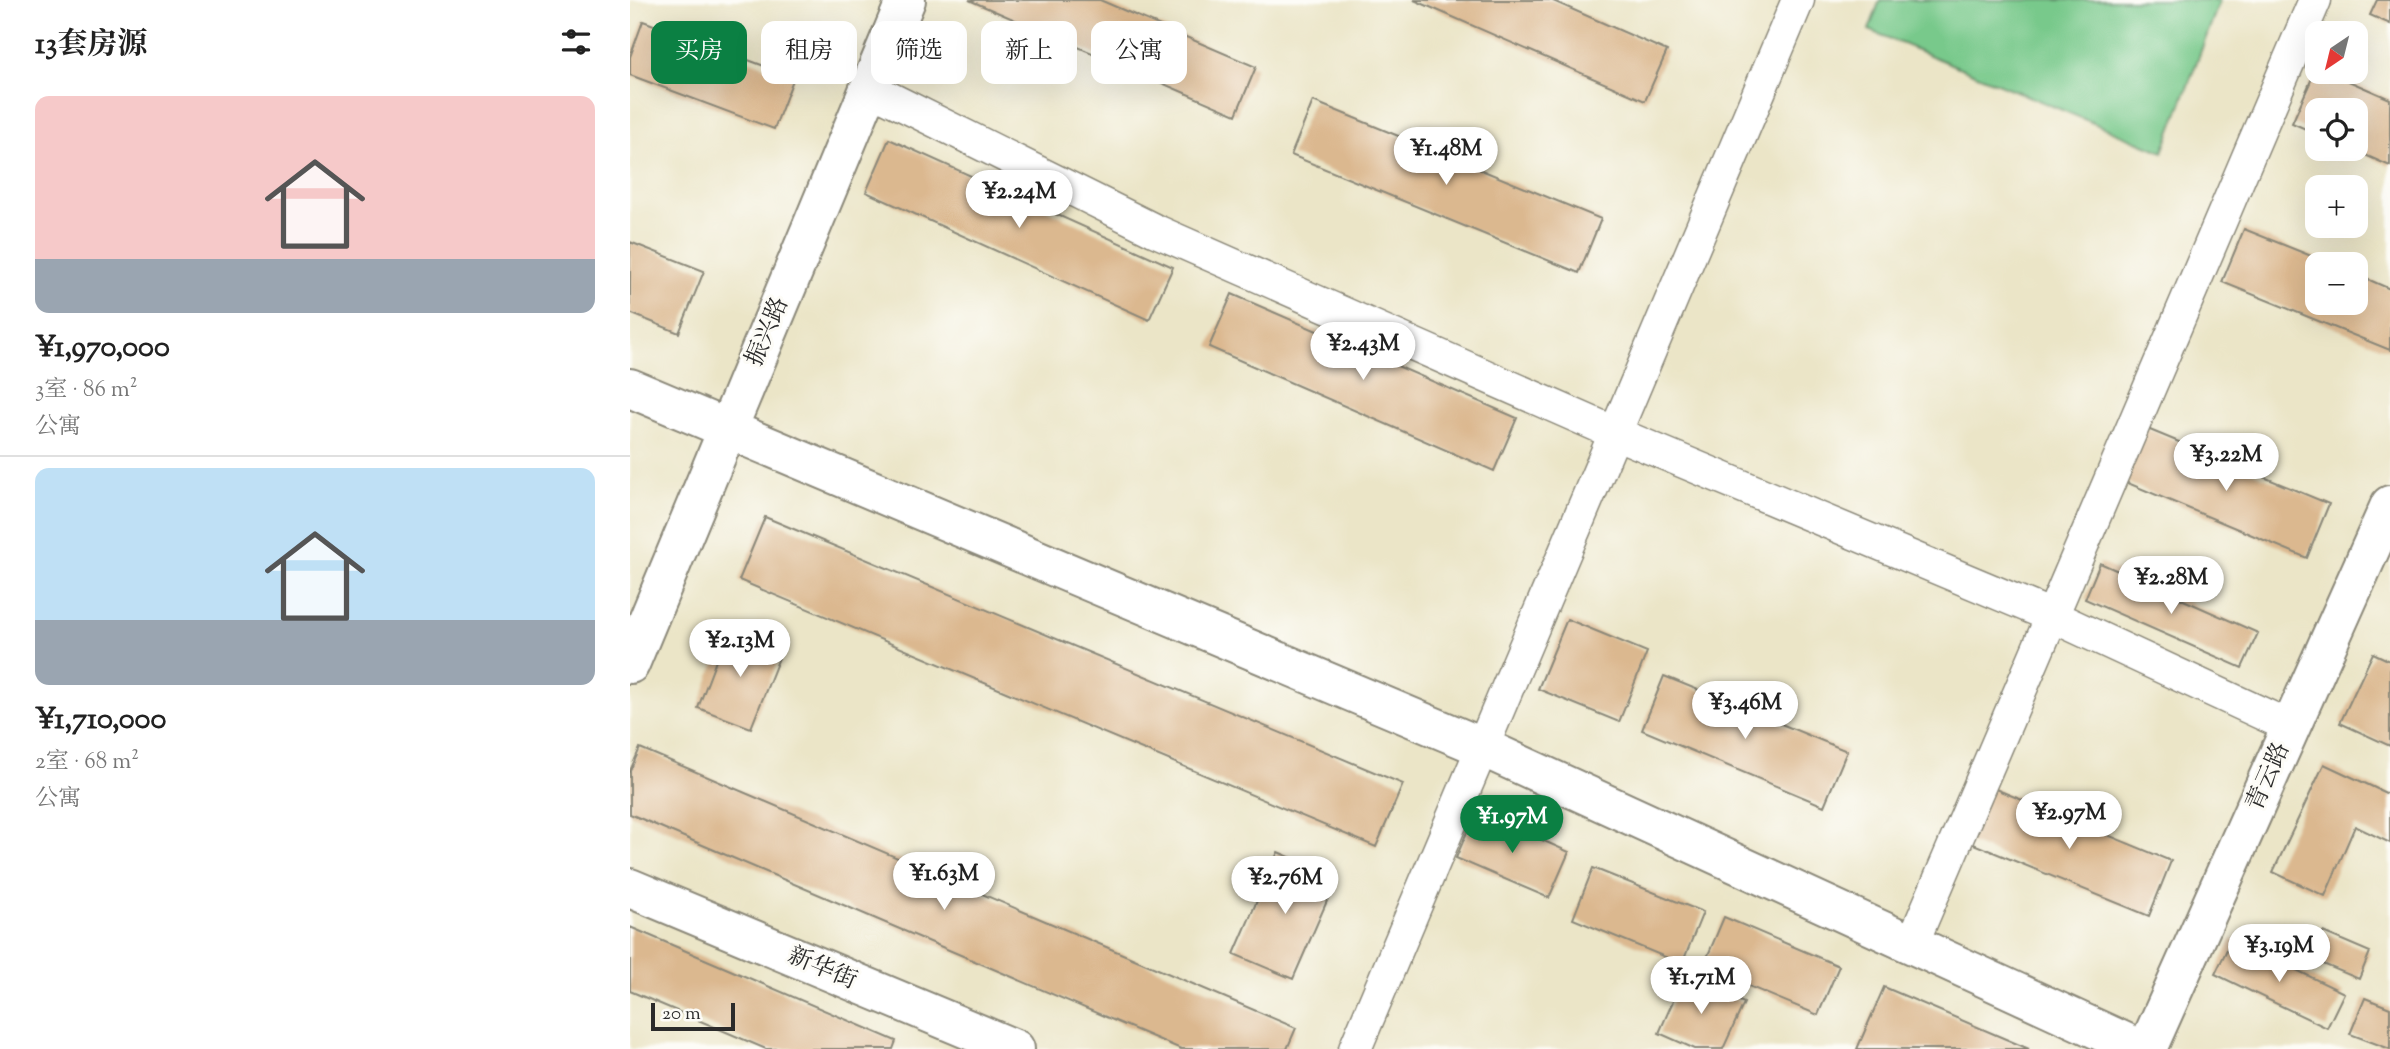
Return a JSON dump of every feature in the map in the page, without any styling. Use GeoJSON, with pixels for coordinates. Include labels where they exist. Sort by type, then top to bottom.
{"type":"FeatureCollection","features":[{"type":"Feature","properties":{"kind":"street"},"geometry":{"type":"LineString","coordinates":[[1354,1049],[1798,0]]}},
{"type":"Feature","properties":{"kind":"street"},"geometry":{"type":"LineString","coordinates":[[1912,944],[2315,0]]}},
{"type":"Feature","properties":{"kind":"street","name":"振兴路"},"geometry":{"type":"LineString","coordinates":[[630,664],[869,88],[902,1]]}},
{"type":"Feature","properties":{"kind":"street"},"geometry":{"type":"LineString","coordinates":[[869,88],[1154,230],[1615,433],[2052,616],[2291,727]]}},
{"type":"Feature","properties":{"kind":"street"},"geometry":{"type":"LineString","coordinates":[[630,388],[1482,747],[2140,1049]]}},
{"type":"Feature","properties":{"kind":"street","name":"青云路"},"geometry":{"type":"LineString","coordinates":[[2147,1049],[2390,505]]}},
{"type":"Feature","properties":{"kind":"street","name":"新华街"},"geometry":{"type":"LineString","coordinates":[[630,888],[1015,1049]]}},
{"type":"Feature","properties":{"kind":"green space"},"geometry":{"type":"Polygon","coordinates":[[[1880,0],[2220,0],[2163,152],[1869,30],[1880,0]]]}},
{"type":"Feature","properties":{"kind":"building"},"geometry":{"type":"Polygon","coordinates":[[[969,0],[1100,0],[1149,21],[1091,21],[1091,53],[1077,47],[1077,21],[1018,21],[969,0]]]}},
{"type":"Feature","properties":{"kind":"building"},"geometry":{"type":"Polygon","coordinates":[[[1414,0],[1551,0],[1667,51],[1645,101],[1414,0]]]}},
{"type":"Feature","properties":{"kind":"building"},"geometry":{"type":"Polygon","coordinates":[[[2377,0],[2390,0],[2390,24],[2370,15],[2377,0]]]}},
{"type":"Feature","properties":{"kind":"building"},"geometry":{"type":"Polygon","coordinates":[[[643,21],[651,24],[651,83],[630,75],[630,57],[643,21]]]}},
{"type":"Feature","properties":{"kind":"building"},"geometry":{"type":"Polygon","coordinates":[[[1187,37],[1256,67],[1236,115],[1164,84],[1187,84],[1187,37]]]}},
{"type":"Feature","properties":{"kind":"building"},"geometry":{"type":"Polygon","coordinates":[[[747,60],[761,65],[761,84],[791,84],[774,129],[654,84],[747,84],[747,60]]]}},
{"type":"Feature","properties":{"kind":"building"},"geometry":{"type":"Polygon","coordinates":[[[2309,84],[2356,84],[2390,99],[2390,166],[2368,156],[2368,98],[2305,98],[2305,129],[2292,123],[2309,84]]]}},
{"type":"Feature","properties":{"kind":"building"},"geometry":{"type":"Polygon","coordinates":[[[1313,101],[1601,219],[1579,273],[1291,155],[1313,101]]]}},
{"type":"Feature","properties":{"kind":"building"},"geometry":{"type":"Polygon","coordinates":[[[889,139],[1173,267],[1149,320],[866,192],[889,139]]]}},
{"type":"Feature","properties":{"kind":"building"},"geometry":{"type":"Polygon","coordinates":[[[2244,229],[2305,254],[2305,315],[2368,315],[2368,279],[2390,289],[2390,350],[2222,282],[2244,229]]]}},
{"type":"Feature","properties":{"kind":"building"},"geometry":{"type":"Polygon","coordinates":[[[630,242],[704,271],[679,333],[630,313],[630,242]]]}},
{"type":"Feature","properties":{"kind":"building"},"geometry":{"type":"Polygon","coordinates":[[[1232,294],[1517,418],[1494,471],[1209,347],[1232,294]]]}},
{"type":"Feature","properties":{"kind":"building"},"geometry":{"type":"Polygon","coordinates":[[[2145,428],[2329,504],[2307,558],[2123,481],[2145,428]]]}},
{"type":"Feature","properties":{"kind":"building"},"geometry":{"type":"Polygon","coordinates":[[[765,517],[1403,784],[1376,847],[739,580],[765,517]]]}},
{"type":"Feature","properties":{"kind":"building"},"geometry":{"type":"Polygon","coordinates":[[[2100,563],[2258,633],[2242,668],[2085,599],[2100,563]]]}},
{"type":"Feature","properties":{"kind":"building"},"geometry":{"type":"Polygon","coordinates":[[[1567,619],[1647,652],[1619,722],[1538,689],[1567,619]]]}},
{"type":"Feature","properties":{"kind":"building"},"geometry":{"type":"Polygon","coordinates":[[[728,629],[782,650],[751,728],[698,708],[728,629]]]}},
{"type":"Feature","properties":{"kind":"building"},"geometry":{"type":"Polygon","coordinates":[[[2373,653],[2390,661],[2390,746],[2340,723],[2373,653]]]}},
{"type":"Feature","properties":{"kind":"building"},"geometry":{"type":"Polygon","coordinates":[[[1664,676],[1847,751],[1824,806],[1642,730],[1664,676]]]}},
{"type":"Feature","properties":{"kind":"building"},"geometry":{"type":"Polygon","coordinates":[[[640,748],[1296,1028],[1287,1049],[1181,1049],[630,814],[630,771],[640,748]]]}},
{"type":"Feature","properties":{"kind":"building"},"geometry":{"type":"Polygon","coordinates":[[[2324,764],[2390,795],[2390,843],[2355,826],[2325,896],[2273,872],[2324,764]]]}},
{"type":"Feature","properties":{"kind":"building"},"geometry":{"type":"Polygon","coordinates":[[[1988,786],[2171,861],[2149,916],[1966,841],[1988,786]]]}},
{"type":"Feature","properties":{"kind":"building"},"geometry":{"type":"Polygon","coordinates":[[[1476,811],[1569,852],[1549,898],[1456,858],[1476,811]]]}},
{"type":"Feature","properties":{"kind":"building"},"geometry":{"type":"Polygon","coordinates":[[[1278,852],[1337,878],[1293,979],[1234,954],[1278,852]]]}},
{"type":"Feature","properties":{"kind":"building"},"geometry":{"type":"Polygon","coordinates":[[[1593,868],[1703,912],[1682,964],[1573,919],[1593,868]]]}},
{"type":"Feature","properties":{"kind":"building"},"geometry":{"type":"Polygon","coordinates":[[[1724,917],[1839,966],[1818,1015],[1703,967],[1724,917]]]}},
{"type":"Feature","properties":{"kind":"building"},"geometry":{"type":"Polygon","coordinates":[[[630,927],[896,1041],[893,1049],[766,1049],[630,991],[630,927]]]}},
{"type":"Feature","properties":{"kind":"building"},"geometry":{"type":"Polygon","coordinates":[[[2323,932],[2370,952],[2359,979],[2311,959],[2323,932]]]}},
{"type":"Feature","properties":{"kind":"building"},"geometry":{"type":"Polygon","coordinates":[[[2232,939],[2344,993],[2327,1028],[2215,974],[2232,939]]]}},
{"type":"Feature","properties":{"kind":"building"},"geometry":{"type":"Polygon","coordinates":[[[1684,976],[1744,1003],[1723,1049],[1695,1049],[1659,1033],[1684,976]]]}},
{"type":"Feature","properties":{"kind":"building"},"geometry":{"type":"Polygon","coordinates":[[[1884,987],[2029,1049],[1857,1049],[1884,987]]]}},
{"type":"Feature","properties":{"kind":"building"},"geometry":{"type":"Polygon","coordinates":[[[2365,998],[2390,1008],[2390,1049],[2350,1034],[2365,998]]]}}]}
